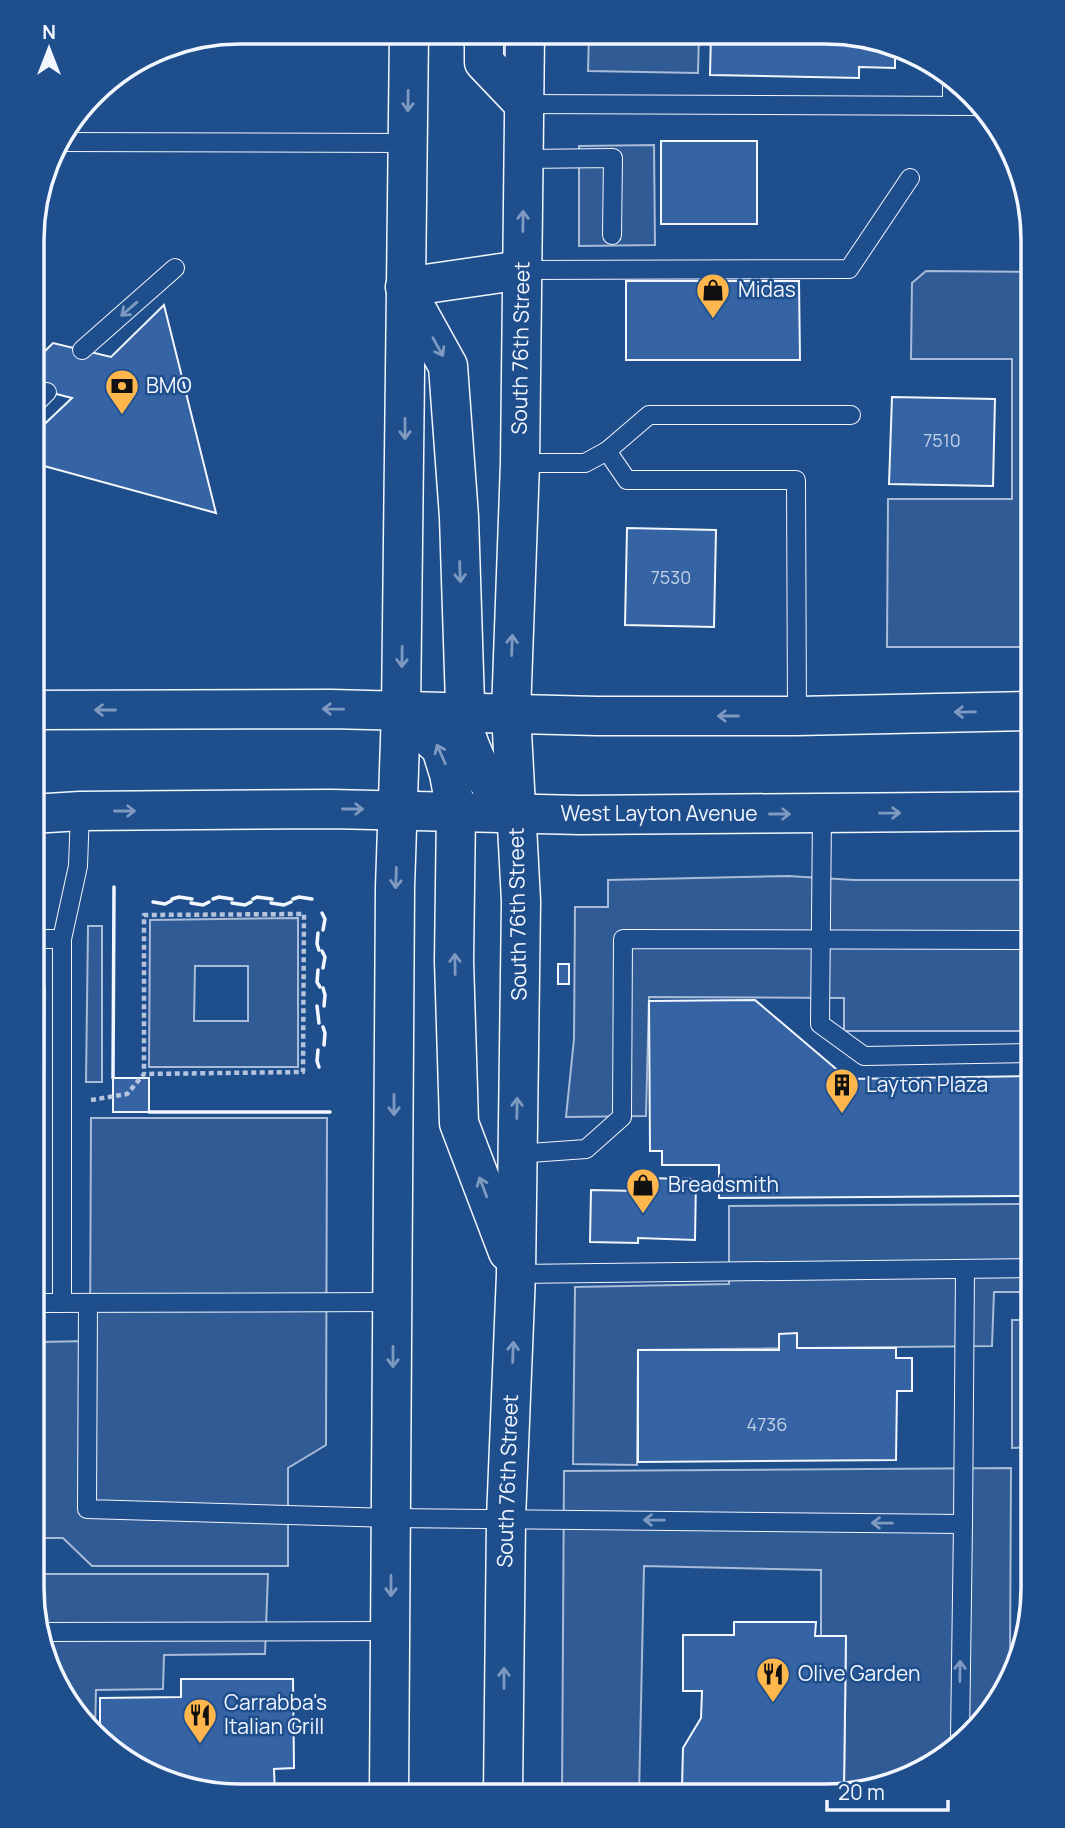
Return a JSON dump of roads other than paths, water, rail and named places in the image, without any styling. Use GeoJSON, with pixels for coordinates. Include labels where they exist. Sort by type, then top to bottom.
{"type":"FeatureCollection","features":[{"type":"Feature","properties":{"kind":"main road"},"geometry":{"type":"LineString","coordinates":[[389,1784],[395,887],[401,711],[409,44]]}},
{"type":"Feature","properties":{"kind":"main road"},"geometry":{"type":"LineString","coordinates":[[484,44],[484,62],[524,104]]}},
{"type":"Feature","properties":{"kind":"main road","name":"South 76th Street"},"geometry":{"type":"LineString","coordinates":[[503,1784],[506,1519],[516,1274],[521,901],[511,713],[520,463],[525,44]]}},
{"type":"Feature","properties":{"kind":"main road"},"geometry":{"type":"LineString","coordinates":[[405,287],[522,270]]}},
{"type":"Feature","properties":{"kind":"main road"},"geometry":{"type":"LineString","coordinates":[[405,287],[448,366],[459,517],[466,735],[477,765],[491,789],[516,813]]}},
{"type":"Feature","properties":{"kind":"main road"},"geometry":{"type":"LineString","coordinates":[[44,710],[401,711],[597,716],[797,716],[1021,711]]}},
{"type":"Feature","properties":{"kind":"main road"},"geometry":{"type":"LineString","coordinates":[[401,711],[441,748],[456,811],[454,961],[459,1123],[516,1274]]}},
{"type":"Feature","properties":{"kind":"main road","name":"West Layton Avenue"},"geometry":{"type":"LineString","coordinates":[[44,813],[398,809],[516,813],[1021,811]]}},
{"type":"Feature","properties":{"kind":"lane"},"geometry":{"type":"LineString","coordinates":[[952,90],[952,106]]}},
{"type":"Feature","properties":{"kind":"lane"},"geometry":{"type":"LineString","coordinates":[[524,104],[968,106]]}},
{"type":"Feature","properties":{"kind":"lane"},"geometry":{"type":"LineString","coordinates":[[70,142],[407,143]]}},
{"type":"Feature","properties":{"kind":"lane"},"geometry":{"type":"LineString","coordinates":[[524,159],[613,158],[612,235]]}},
{"type":"Feature","properties":{"kind":"lane"},"geometry":{"type":"LineString","coordinates":[[522,270],[849,269],[910,178]]}},
{"type":"Feature","properties":{"kind":"lane"},"geometry":{"type":"LineString","coordinates":[[82,350],[175,268]]}},
{"type":"Feature","properties":{"kind":"lane"},"geometry":{"type":"LineString","coordinates":[[44,395],[47,392]]}},
{"type":"Feature","properties":{"kind":"lane"},"geometry":{"type":"LineString","coordinates":[[520,463],[585,463],[607,451],[649,415],[851,415]]}},
{"type":"Feature","properties":{"kind":"lane"},"geometry":{"type":"LineString","coordinates":[[607,451],[627,480],[796,480],[797,716]]}},
{"type":"Feature","properties":{"kind":"lane"},"geometry":{"type":"LineString","coordinates":[[62,1303],[62,939],[78,866],[80,811]]}},
{"type":"Feature","properties":{"kind":"lane"},"geometry":{"type":"LineString","coordinates":[[822,813],[820,1024],[864,1056],[1021,1053]]}},
{"type":"Feature","properties":{"kind":"lane"},"geometry":{"type":"LineString","coordinates":[[44,939],[62,939]]}},
{"type":"Feature","properties":{"kind":"lane"},"geometry":{"type":"LineString","coordinates":[[516,1154],[586,1149],[622,1117],[623,939],[1021,940]]}},
{"type":"Feature","properties":{"kind":"lane"},"geometry":{"type":"LineString","coordinates":[[516,1274],[1021,1268]]}},
{"type":"Feature","properties":{"kind":"lane"},"geometry":{"type":"LineString","coordinates":[[960,1731],[965,1269]]}},
{"type":"Feature","properties":{"kind":"lane"},"geometry":{"type":"LineString","coordinates":[[44,1303],[393,1302]]}},
{"type":"Feature","properties":{"kind":"lane"},"geometry":{"type":"LineString","coordinates":[[88,1303],[87,1508],[391,1518],[962,1524]]}},
{"type":"Feature","properties":{"kind":"lane"},"geometry":{"type":"LineString","coordinates":[[49,1632],[390,1631]]}},
{"type":"Feature","properties":{"kind":"place","name":"Midas"},"geometry":{"type":"Point","coordinates":[713,320]}},
{"type":"Feature","properties":{"kind":"place","name":"BMO"},"geometry":{"type":"Point","coordinates":[122,416]}},
{"type":"Feature","properties":{"kind":"place","name":"Layton Plaza"},"geometry":{"type":"Point","coordinates":[842,1115]}},
{"type":"Feature","properties":{"kind":"place","name":"Breadsmith"},"geometry":{"type":"Point","coordinates":[643,1215]}},
{"type":"Feature","properties":{"kind":"place","name":"Olive Garden"},"geometry":{"type":"Point","coordinates":[773,1704]}},
{"type":"Feature","properties":{"kind":"place","name":"Carrabba's Italian Grill"},"geometry":{"type":"Point","coordinates":[200,1745]}}]}
